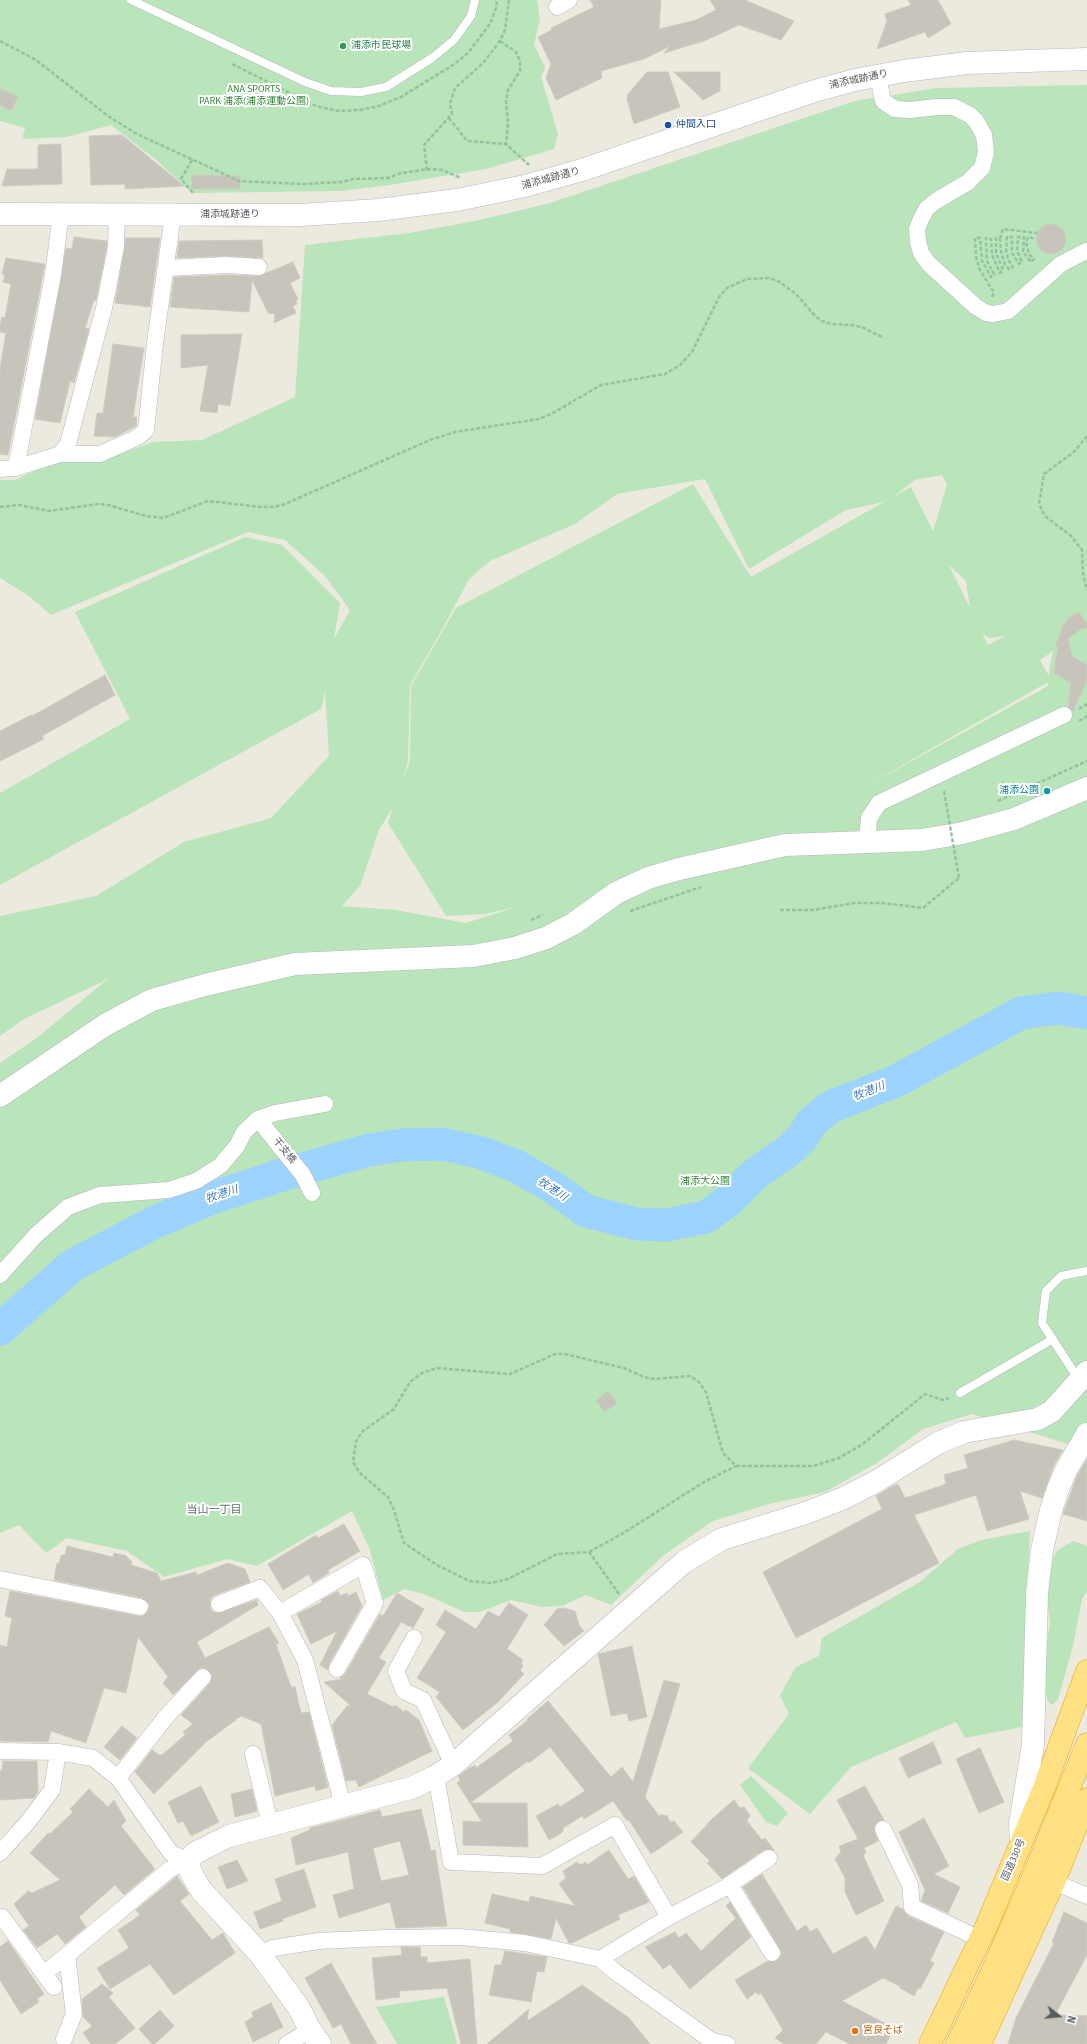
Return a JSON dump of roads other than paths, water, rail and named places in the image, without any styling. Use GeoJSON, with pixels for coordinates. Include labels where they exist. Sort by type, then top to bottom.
{"type":"FeatureCollection","features":[{"type":"Feature","properties":{"kind":"highway","name":"国道330号"},"geometry":{"type":"LineString","coordinates":[[930,2044],[980,1939],[1021,1844],[1058,1752],[1087,1671]]}},
{"type":"Feature","properties":{"kind":"highway"},"geometry":{"type":"LineString","coordinates":[[957,2044],[991,1974],[1028,1890],[1087,1744]]}},
{"type":"Feature","properties":{"kind":"highway"},"geometry":{"type":"LineString","coordinates":[[980,2044],[1054,1882],[1087,1799]]}},
{"type":"Feature","properties":{"kind":"street","name":"浦添城跡通り"},"geometry":{"type":"LineString","coordinates":[[0,214],[173,215],[338,213],[420,205],[493,193],[582,170],[811,92],[855,80],[967,63],[1087,59]]}},
{"type":"Feature","properties":{"kind":"street"},"geometry":{"type":"LineString","coordinates":[[878,76],[883,101],[895,109],[910,110],[941,106],[954,107],[970,115],[981,127],[986,144],[986,152],[982,168],[968,182],[936,201],[928,208],[921,218],[918,229],[918,241],[921,253],[928,263],[975,306],[986,313],[1000,314],[1008,311],[1061,264],[1086,252]]}},
{"type":"Feature","properties":{"kind":"street"},"geometry":{"type":"LineString","coordinates":[[16,468],[53,276],[61,214]]}},
{"type":"Feature","properties":{"kind":"street"},"geometry":{"type":"LineString","coordinates":[[60,454],[68,444],[104,308],[116,248],[117,215]]}},
{"type":"Feature","properties":{"kind":"street"},"geometry":{"type":"LineString","coordinates":[[0,468],[16,468],[60,454],[100,454],[138,437],[146,430],[155,343],[173,215]]}},
{"type":"Feature","properties":{"kind":"street"},"geometry":{"type":"LineString","coordinates":[[166,268],[226,265],[259,267]]}},
{"type":"Feature","properties":{"kind":"street"},"geometry":{"type":"LineString","coordinates":[[867,842],[869,818],[879,804],[1064,715]]}},
{"type":"Feature","properties":{"kind":"street"},"geometry":{"type":"LineString","coordinates":[[0,1096],[105,1025],[160,998],[205,985],[295,964],[473,956],[515,948],[546,938],[573,924],[616,894],[648,878],[679,869],[786,845],[922,840],[962,833],[1014,819],[1087,788]]}},
{"type":"Feature","properties":{"kind":"street"},"geometry":{"type":"LineString","coordinates":[[0,1275],[36,1235],[68,1207],[100,1195],[168,1190],[196,1181],[220,1166],[237,1146],[244,1132],[261,1123],[275,1113],[325,1104]]}},
{"type":"Feature","properties":{"kind":"street","name":"干支橋"},"geometry":{"type":"LineString","coordinates":[[261,1123],[303,1175],[312,1193]]}},
{"type":"Feature","properties":{"kind":"street"},"geometry":{"type":"LineString","coordinates":[[44,1974],[170,1869],[188,1861],[195,1853],[210,1844],[229,1836],[270,1824],[411,1788],[445,1771],[684,1562],[722,1539],[806,1513],[844,1498],[877,1481],[938,1443],[964,1432],[1038,1419],[1052,1411],[1083,1376]]}},
{"type":"Feature","properties":{"kind":"street"},"geometry":{"type":"LineString","coordinates":[[1021,1844],[1020,1824],[1033,1744],[1037,1593],[1042,1550],[1051,1510],[1058,1490],[1066,1470],[1087,1434]]}},
{"type":"Feature","properties":{"kind":"street"},"geometry":{"type":"LineString","coordinates":[[280,1613],[363,1565],[375,1603],[337,1669]]}},
{"type":"Feature","properties":{"kind":"street"},"geometry":{"type":"LineString","coordinates":[[0,1579],[140,1607]]}},
{"type":"Feature","properties":{"kind":"street"},"geometry":{"type":"LineString","coordinates":[[219,1604],[260,1588],[280,1613],[305,1660],[343,1806]]}},
{"type":"Feature","properties":{"kind":"street"},"geometry":{"type":"LineString","coordinates":[[414,1638],[396,1671],[404,1691],[423,1700],[445,1771],[451,1862],[542,1866],[615,1826],[669,1917]]}},
{"type":"Feature","properties":{"kind":"street"},"geometry":{"type":"LineString","coordinates":[[118,1778],[165,1718],[203,1678]]}},
{"type":"Feature","properties":{"kind":"street"},"geometry":{"type":"LineString","coordinates":[[0,1751],[58,1752],[93,1758],[118,1778],[171,1852],[188,1861]]}},
{"type":"Feature","properties":{"kind":"street"},"geometry":{"type":"LineString","coordinates":[[0,1853],[27,1823],[52,1790],[58,1752]]}},
{"type":"Feature","properties":{"kind":"street"},"geometry":{"type":"LineString","coordinates":[[253,1754],[270,1824]]}},
{"type":"Feature","properties":{"kind":"street"},"geometry":{"type":"LineString","coordinates":[[883,1829],[910,1885],[912,1907],[980,1939]]}},
{"type":"Feature","properties":{"kind":"street"},"geometry":{"type":"LineString","coordinates":[[600,1959],[669,1917],[730,1885],[769,1858]]}},
{"type":"Feature","properties":{"kind":"street"},"geometry":{"type":"LineString","coordinates":[[188,1861],[190,1873],[201,1890],[260,1954],[299,2008],[315,2037],[287,2044]]}},
{"type":"Feature","properties":{"kind":"street"},"geometry":{"type":"LineString","coordinates":[[1054,1882],[1087,1896]]}},
{"type":"Feature","properties":{"kind":"street"},"geometry":{"type":"LineString","coordinates":[[730,1885],[772,1953]]}},
{"type":"Feature","properties":{"kind":"street"},"geometry":{"type":"LineString","coordinates":[[2,1917],[54,1987]]}},
{"type":"Feature","properties":{"kind":"street"},"geometry":{"type":"LineString","coordinates":[[260,1954],[273,1948],[319,1941],[384,1938],[460,1937],[525,1943],[600,1959],[617,1973],[712,2041],[727,2044]]}},
{"type":"Feature","properties":{"kind":"street"},"geometry":{"type":"LineString","coordinates":[[64,2039],[74,2014],[67,1955]]}},
{"type":"Feature","properties":{"kind":"lane"},"geometry":{"type":"LineString","coordinates":[[131,0],[305,82],[330,91],[361,92],[386,87],[432,58],[454,40],[471,16],[476,0]]}},
{"type":"Feature","properties":{"kind":"lane"},"geometry":{"type":"LineString","coordinates":[[1083,1376],[1042,1323],[1046,1291],[1061,1276],[1087,1271]]}},
{"type":"Feature","properties":{"kind":"lane"},"geometry":{"type":"LineString","coordinates":[[960,1392],[1053,1339]]}},
{"type":"Feature","properties":{"kind":"waterway","name":"牧港川"},"geometry":{"type":"LineString","coordinates":[[0,1329],[73,1265],[151,1224],[209,1199],[285,1174],[369,1150],[402,1145],[442,1144],[482,1153],[516,1166],[554,1188],[586,1211],[637,1224],[666,1225],[706,1217],[728,1201],[755,1174],[788,1151],[802,1138],[811,1123],[830,1107],[896,1081],[1021,1013],[1058,1008],[1087,1013]]}},
{"type":"Feature","properties":{"kind":"place","name":"浦添市民球場"},"geometry":{"type":"Point","coordinates":[343,46]}},
{"type":"Feature","properties":{"kind":"place","name":"仲間入口"},"geometry":{"type":"Point","coordinates":[668,125]}},
{"type":"Feature","properties":{"kind":"place","name":"浦添公園"},"geometry":{"type":"Point","coordinates":[1047,791]}},
{"type":"Feature","properties":{"kind":"place","name":"宮良そば"},"geometry":{"type":"Point","coordinates":[855,2031]}},
{"type":"Feature","properties":{"kind":"district","name":"当山一丁目"},"geometry":{"type":"Point","coordinates":[214,1511]}},
{"type":"Feature","properties":{"kind":"park label","name":"ANA SPORTS PARK 浦添(浦添運動公園)"},"geometry":{"type":"Point","coordinates":[254,96]}},
{"type":"Feature","properties":{"kind":"park label","name":"浦添大公園"},"geometry":{"type":"Point","coordinates":[705,1182]}}]}
